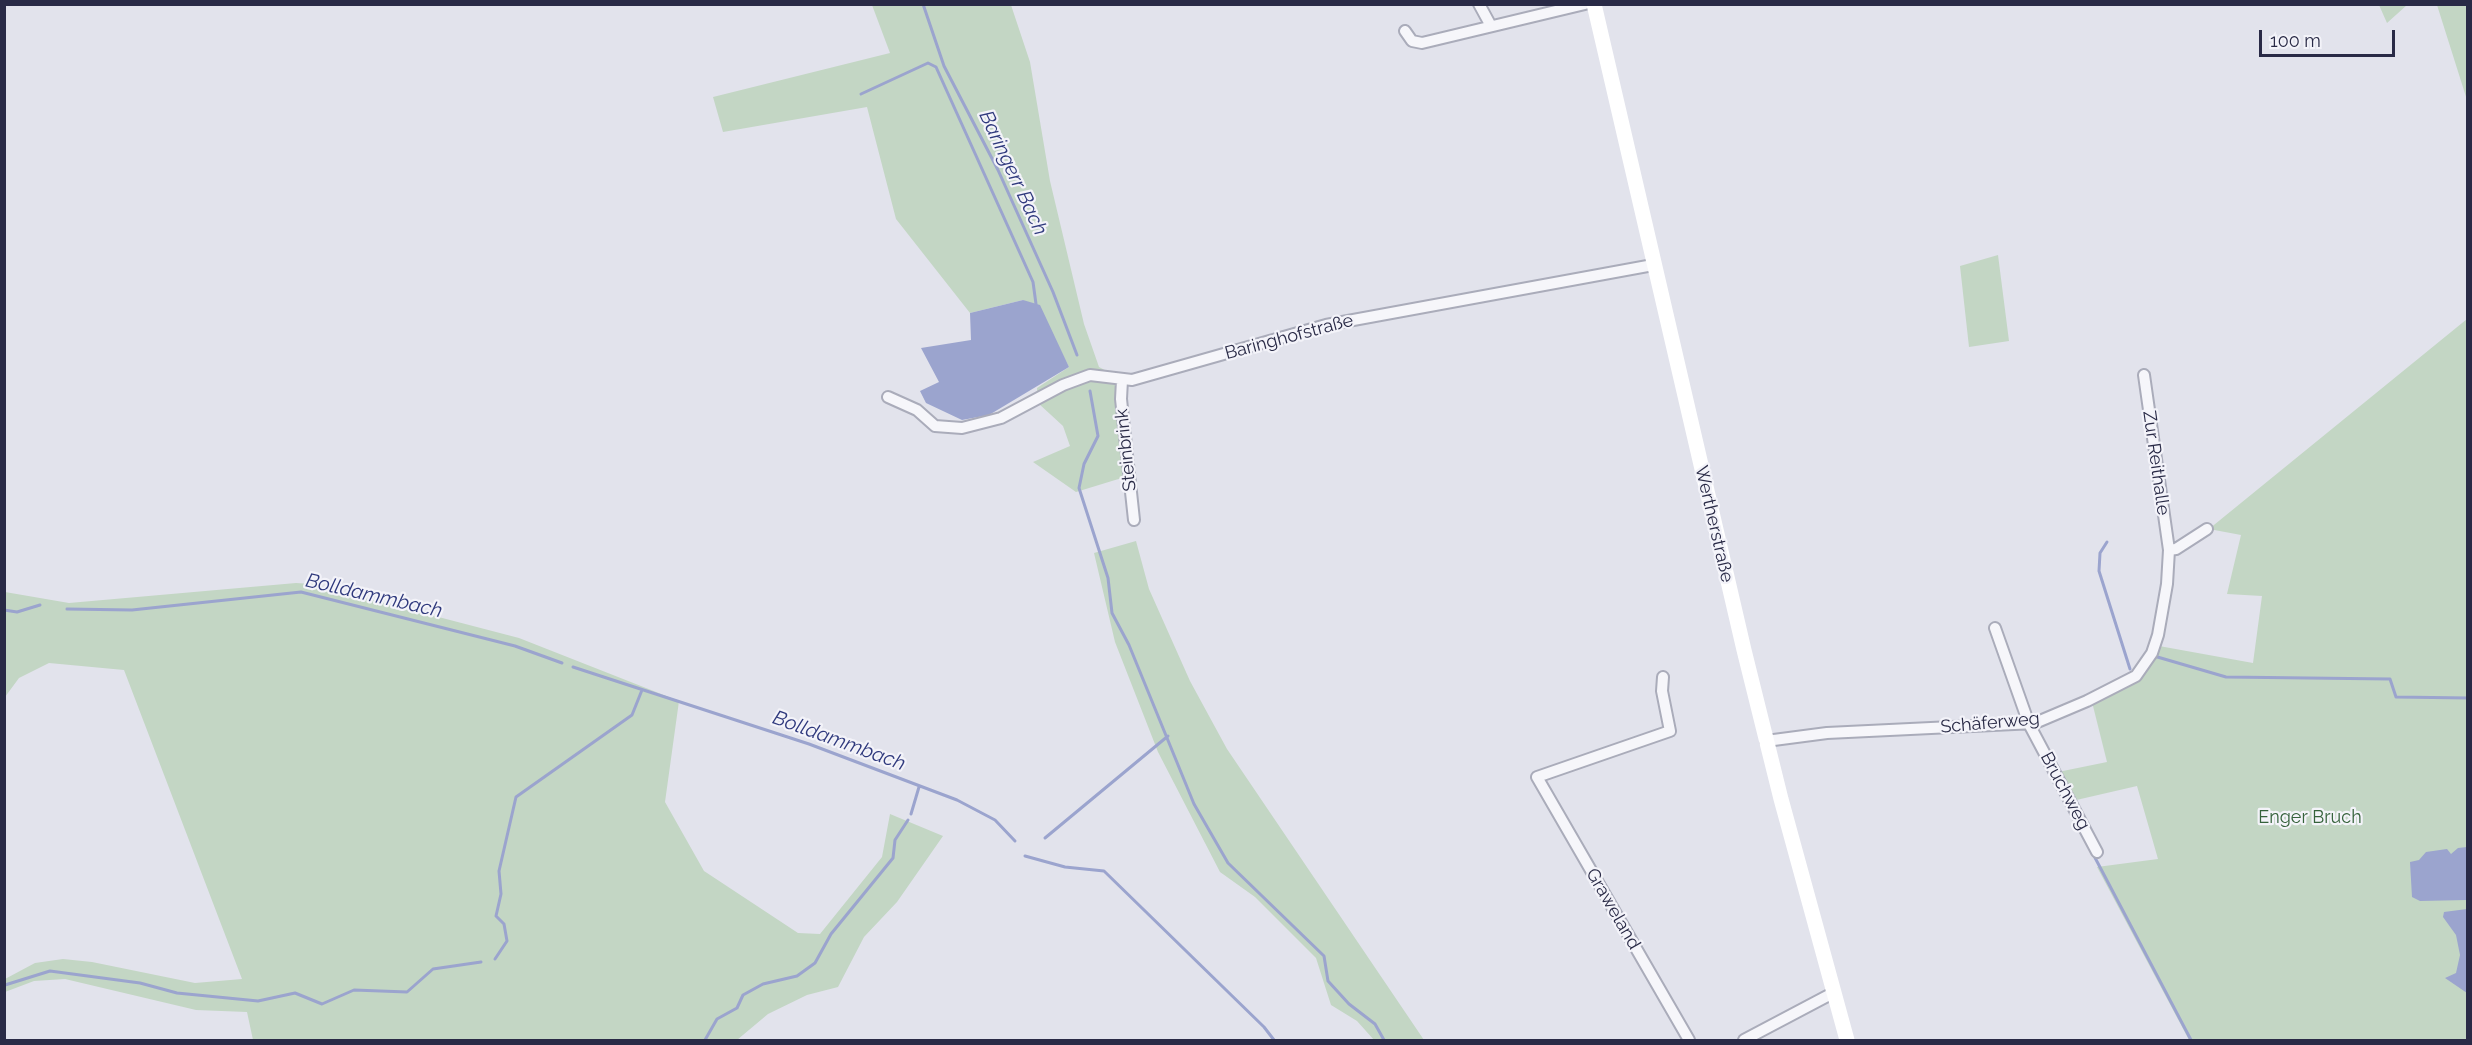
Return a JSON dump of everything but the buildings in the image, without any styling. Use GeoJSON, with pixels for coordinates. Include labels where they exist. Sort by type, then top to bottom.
{"type":"FeatureCollection","features":[{"type":"Feature","properties":{"kind":"main road","name":"Wertherstraße"},"geometry":{"type":"LineString","coordinates":[[1594,4],[1653,265],[1766,741],[1847,1041]]}},
{"type":"Feature","properties":{"kind":"street"},"geometry":{"type":"LineString","coordinates":[[1479,4],[1491,26]]}},
{"type":"Feature","properties":{"kind":"street"},"geometry":{"type":"LineString","coordinates":[[1405,31],[1412,41],[1422,43],[1585,4]]}},
{"type":"Feature","properties":{"kind":"street","name":"Baringhofstraße"},"geometry":{"type":"LineString","coordinates":[[888,397],[917,410],[935,426],[962,428],[985,424],[1063,385],[1090,375],[1132,380],[1326,324],[1653,265]]}},
{"type":"Feature","properties":{"kind":"street","name":"Zur Reithalle"},"geometry":{"type":"LineString","coordinates":[[2144,375],[2169,550]]}},
{"type":"Feature","properties":{"kind":"street","name":"Steinbrink"},"geometry":{"type":"LineString","coordinates":[[1122,380],[1121,399],[1134,520]]}},
{"type":"Feature","properties":{"kind":"street"},"geometry":{"type":"LineString","coordinates":[[2169,550],[2176,549],[2207,529]]}},
{"type":"Feature","properties":{"kind":"street","name":"Schäferweg"},"geometry":{"type":"LineString","coordinates":[[1766,741],[1827,733],[2029,724],[2043,721],[2110,690],[2136,676],[2145,665],[2158,635],[2167,584],[2169,550]]}},
{"type":"Feature","properties":{"kind":"street","name":"Bruchweg"},"geometry":{"type":"LineString","coordinates":[[1995,628],[2029,724],[2097,852]]}},
{"type":"Feature","properties":{"kind":"street","name":"Graweland"},"geometry":{"type":"LineString","coordinates":[[1663,677],[1662,691],[1670,731],[1537,777],[1689,1041]]}},
{"type":"Feature","properties":{"kind":"street"},"geometry":{"type":"LineString","coordinates":[[1744,1041],[1833,993]]}},
{"type":"Feature","properties":{"kind":"green space"},"geometry":{"type":"Polygon","coordinates":[[[872,5],[1011,5],[1030,62],[1050,181],[1084,324],[1099,367],[1114,375],[1125,477],[1076,492],[1033,462],[1070,446],[1063,426],[1038,403],[1037,388],[1069,367],[1054,338],[1023,300],[970,313],[896,219],[867,107],[723,132],[713,97],[890,53],[872,5]]]}},
{"type":"Feature","properties":{"kind":"green space"},"geometry":{"type":"Polygon","coordinates":[[[2379,5],[2407,5],[2387,23],[2379,5]]]}},
{"type":"Feature","properties":{"kind":"green space"},"geometry":{"type":"Polygon","coordinates":[[[2437,5],[2467,5],[2467,100],[2437,5]]]}},
{"type":"Feature","properties":{"kind":"green space"},"geometry":{"type":"Polygon","coordinates":[[[1998,255],[2009,341],[1969,347],[1960,266],[1998,255]]]}},
{"type":"Feature","properties":{"kind":"green space","name":"Enger Bruch"},"geometry":{"type":"Polygon","coordinates":[[[2467,319],[2467,1040],[2189,1040],[2097,867],[2158,859],[2137,786],[2072,801],[2058,772],[2107,762],[2092,702],[2140,680],[2159,646],[2253,663],[2262,596],[2227,594],[2241,535],[2209,529],[2467,319]]]}},
{"type":"Feature","properties":{"kind":"green space"},"geometry":{"type":"Polygon","coordinates":[[[1136,541],[1149,589],[1190,681],[1227,749],[1424,1040],[1374,1040],[1357,1021],[1331,1005],[1316,958],[1255,897],[1220,872],[1158,752],[1115,642],[1094,553],[1136,541]]]}},
{"type":"Feature","properties":{"kind":"green space"},"geometry":{"type":"Polygon","coordinates":[[[296,583],[312,584],[519,638],[679,701],[665,802],[704,871],[798,933],[820,934],[882,857],[890,814],[943,836],[897,902],[864,937],[838,987],[807,995],[768,1014],[737,1040],[253,1040],[247,1012],[196,1010],[65,979],[34,981],[5,992],[5,979],[35,963],[63,959],[92,962],[195,983],[242,979],[124,670],[49,663],[19,678],[5,697],[5,592],[69,603],[296,583]]]}},
{"type":"Feature","properties":{"kind":"water"},"geometry":{"type":"Polygon","coordinates":[[[1023,300],[1040,305],[1069,367],[989,415],[962,420],[926,403],[920,391],[939,382],[921,348],[971,340],[970,313],[1023,300]]]}},
{"type":"Feature","properties":{"kind":"water"},"geometry":{"type":"Polygon","coordinates":[[[2467,847],[2467,900],[2420,901],[2412,897],[2410,862],[2419,860],[2426,852],[2447,849],[2451,854],[2458,848],[2467,847]]]}},
{"type":"Feature","properties":{"kind":"water"},"geometry":{"type":"Polygon","coordinates":[[[2468,909],[2467,993],[2445,978],[2456,973],[2460,955],[2456,935],[2443,917],[2444,912],[2468,909]]]}},
{"type":"Feature","properties":{"kind":"waterway","name":"Baringerr Bach"},"geometry":{"type":"LineString","coordinates":[[923,4],[944,66],[998,170],[1053,292],[1077,355]]}},
{"type":"Feature","properties":{"kind":"waterway"},"geometry":{"type":"LineString","coordinates":[[861,94],[928,63],[936,67],[1033,282],[1036,304]]}},
{"type":"Feature","properties":{"kind":"waterway"},"geometry":{"type":"LineString","coordinates":[[1090,391],[1098,436],[1084,464],[1079,488],[1108,578],[1112,613],[1129,645],[1194,804],[1228,863],[1324,956],[1328,981],[1349,1004],[1375,1024],[1384,1040]]}},
{"type":"Feature","properties":{"kind":"waterway"},"geometry":{"type":"LineString","coordinates":[[2107,542],[2100,553],[2099,571],[2130,669]]}},
{"type":"Feature","properties":{"kind":"waterway","name":"Bolldammbach"},"geometry":{"type":"LineString","coordinates":[[67,609],[132,610],[301,592],[515,646],[562,663]]}},
{"type":"Feature","properties":{"kind":"waterway","name":"Bolldammbach"},"geometry":{"type":"LineString","coordinates":[[4,610],[17,612],[40,605]]}},
{"type":"Feature","properties":{"kind":"waterway"},"geometry":{"type":"LineString","coordinates":[[2154,656],[2226,677],[2390,679],[2396,697],[2468,698]]}},
{"type":"Feature","properties":{"kind":"waterway","name":"Bolldammbach"},"geometry":{"type":"LineString","coordinates":[[573,667],[809,744],[957,800],[995,820],[1015,841]]}},
{"type":"Feature","properties":{"kind":"waterway"},"geometry":{"type":"LineString","coordinates":[[495,959],[507,941],[504,924],[496,916],[501,894],[499,871],[516,797],[632,715],[642,690]]}},
{"type":"Feature","properties":{"kind":"waterway","name":"Bolldammbach"},"geometry":{"type":"LineString","coordinates":[[1045,838],[1168,736]]}},
{"type":"Feature","properties":{"kind":"waterway"},"geometry":{"type":"LineString","coordinates":[[911,814],[919,787]]}},
{"type":"Feature","properties":{"kind":"waterway"},"geometry":{"type":"LineString","coordinates":[[705,1040],[717,1019],[737,1008],[743,995],[763,984],[797,976],[815,963],[831,934],[893,858],[895,840],[908,820]]}},
{"type":"Feature","properties":{"kind":"waterway"},"geometry":{"type":"LineString","coordinates":[[2092,852],[2191,1040]]}},
{"type":"Feature","properties":{"kind":"waterway","name":"Bolldammbach"},"geometry":{"type":"LineString","coordinates":[[1025,856],[1065,867],[1104,871],[1264,1027],[1274,1040]]}},
{"type":"Feature","properties":{"kind":"waterway"},"geometry":{"type":"LineString","coordinates":[[5,985],[50,971],[140,983],[177,993],[258,1001],[295,993],[322,1004],[354,990],[407,992],[433,969],[481,962]]}}]}
